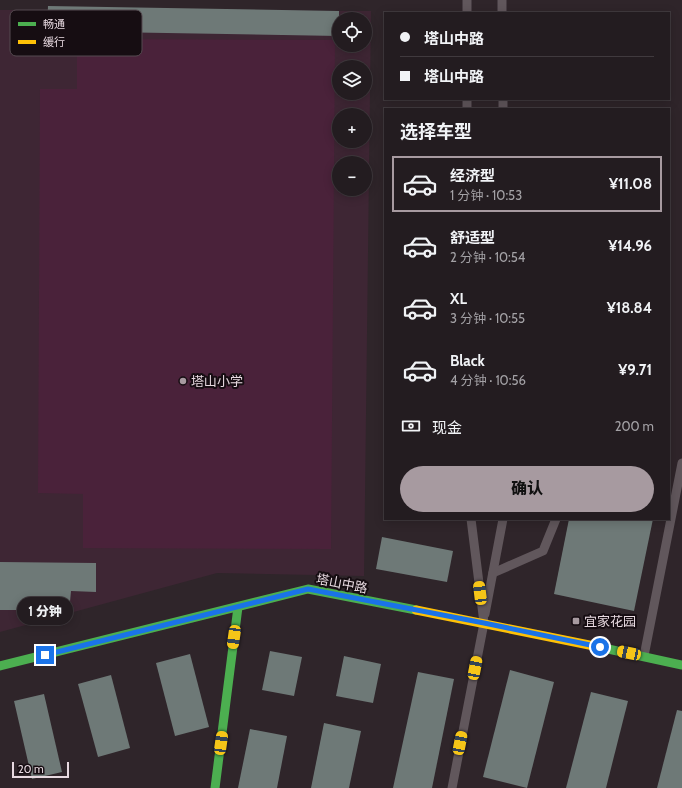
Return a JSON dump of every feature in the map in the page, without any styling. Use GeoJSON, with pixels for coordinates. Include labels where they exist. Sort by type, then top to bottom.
{"type":"FeatureCollection","features":[{"type":"Feature","properties":{"kind":"street","name":"塔山中路"},"geometry":{"type":"LineString","coordinates":[[0,666],[308,589],[484,623],[682,664]]}},
{"type":"Feature","properties":{"kind":"street"},"geometry":{"type":"LineString","coordinates":[[215,788],[238,606]]}},
{"type":"Feature","properties":{"kind":"lane"},"geometry":{"type":"LineString","coordinates":[[467,0],[467,12]]}},
{"type":"Feature","properties":{"kind":"lane"},"geometry":{"type":"LineString","coordinates":[[502,0],[502,12]]}},
{"type":"Feature","properties":{"kind":"lane"},"geometry":{"type":"LineString","coordinates":[[644,656],[682,463]]}},
{"type":"Feature","properties":{"kind":"lane"},"geometry":{"type":"LineString","coordinates":[[471,520],[484,623]]}},
{"type":"Feature","properties":{"kind":"lane"},"geometry":{"type":"LineString","coordinates":[[452,788],[503,520]]}},
{"type":"Feature","properties":{"kind":"lane"},"geometry":{"type":"LineString","coordinates":[[493,573],[543,551],[556,520]]}},
{"type":"Feature","properties":{"kind":"shaded area","name":"塔山小学"},"geometry":{"type":"Polygon","coordinates":[[[0,10],[10,10],[10,56],[142,56],[142,10],[371,11],[332,12],[332,52],[370,52],[370,60],[332,60],[332,100],[370,100],[370,108],[332,108],[332,148],[369,148],[369,156],[332,156],[332,196],[369,196],[364,576],[217,573],[0,632],[0,10]]]}},
{"type":"Feature","properties":{"kind":"shaded area","name":"塔山小学"},"geometry":{"type":"Polygon","coordinates":[[[142,39],[332,40],[332,52],[335,52],[335,60],[332,60],[332,100],[335,100],[334,108],[332,108],[332,148],[334,148],[334,156],[332,156],[332,196],[334,196],[331,549],[83,548],[83,494],[38,493],[40,89],[77,89],[77,56],[142,56],[142,39]]]}},
{"type":"Feature","properties":{"kind":"building"},"geometry":{"type":"Polygon","coordinates":[[[48,6],[339,12],[332,12],[332,36],[142,33],[142,10],[48,10],[48,6]]]}},
{"type":"Feature","properties":{"kind":"building"},"geometry":{"type":"Polygon","coordinates":[[[569,520],[653,520],[634,611],[554,594],[569,520]]]}},
{"type":"Feature","properties":{"kind":"building"},"geometry":{"type":"Polygon","coordinates":[[[382,537],[453,551],[447,582],[376,569],[382,537]]]}},
{"type":"Feature","properties":{"kind":"building"},"geometry":{"type":"Polygon","coordinates":[[[0,562],[96,563],[96,592],[71,591],[70,602],[23,602],[22,610],[0,610],[0,562]]]}},
{"type":"Feature","properties":{"kind":"building"},"geometry":{"type":"Polygon","coordinates":[[[270,651],[302,657],[294,696],[262,690],[270,651]]]}},
{"type":"Feature","properties":{"kind":"building"},"geometry":{"type":"Polygon","coordinates":[[[190,654],[209,727],[175,736],[156,663],[190,654]]]}},
{"type":"Feature","properties":{"kind":"building"},"geometry":{"type":"Polygon","coordinates":[[[344,656],[381,664],[373,703],[336,696],[344,656]]]}},
{"type":"Feature","properties":{"kind":"building"},"geometry":{"type":"Polygon","coordinates":[[[510,670],[554,682],[527,788],[483,777],[510,670]]]}},
{"type":"Feature","properties":{"kind":"building"},"geometry":{"type":"Polygon","coordinates":[[[418,672],[454,679],[432,788],[393,788],[418,672]]]}},
{"type":"Feature","properties":{"kind":"building"},"geometry":{"type":"Polygon","coordinates":[[[111,675],[130,748],[98,757],[78,684],[111,675]]]}},
{"type":"Feature","properties":{"kind":"building"},"geometry":{"type":"Polygon","coordinates":[[[591,692],[628,701],[606,788],[566,788],[591,692]]]}},
{"type":"Feature","properties":{"kind":"building"},"geometry":{"type":"Polygon","coordinates":[[[44,694],[62,772],[32,779],[14,701],[44,694]]]}},
{"type":"Feature","properties":{"kind":"building"},"geometry":{"type":"Polygon","coordinates":[[[677,710],[682,711],[682,788],[657,788],[677,710]]]}},
{"type":"Feature","properties":{"kind":"building"},"geometry":{"type":"Polygon","coordinates":[[[324,723],[361,731],[349,788],[311,788],[324,723]]]}},
{"type":"Feature","properties":{"kind":"building"},"geometry":{"type":"Polygon","coordinates":[[[250,729],[287,736],[277,788],[238,788],[250,729]]]}},
{"type":"Feature","properties":{"kind":"traffic: fast"},"geometry":{"type":"LineString","coordinates":[[0,666],[308,589],[416,610]]}},
{"type":"Feature","properties":{"kind":"traffic: fast"},"geometry":{"type":"LineString","coordinates":[[215,788],[238,607]]}},
{"type":"Feature","properties":{"kind":"traffic: fast"},"geometry":{"type":"LineString","coordinates":[[599,647],[682,665]]}},
{"type":"Feature","properties":{"kind":"traffic: slow"},"geometry":{"type":"LineString","coordinates":[[416,610],[599,647]]}},
{"type":"Feature","properties":{"kind":"place","name":"塔山小学"},"geometry":{"type":"Point","coordinates":[183,381]}},
{"type":"Feature","properties":{"kind":"place","name":"宜家花园"},"geometry":{"type":"Point","coordinates":[576,621]}},
{"type":"Feature","properties":{"kind":"route"},"geometry":{"type":"LineString","coordinates":[[45,655],[308,589],[600,647]]}}]}
